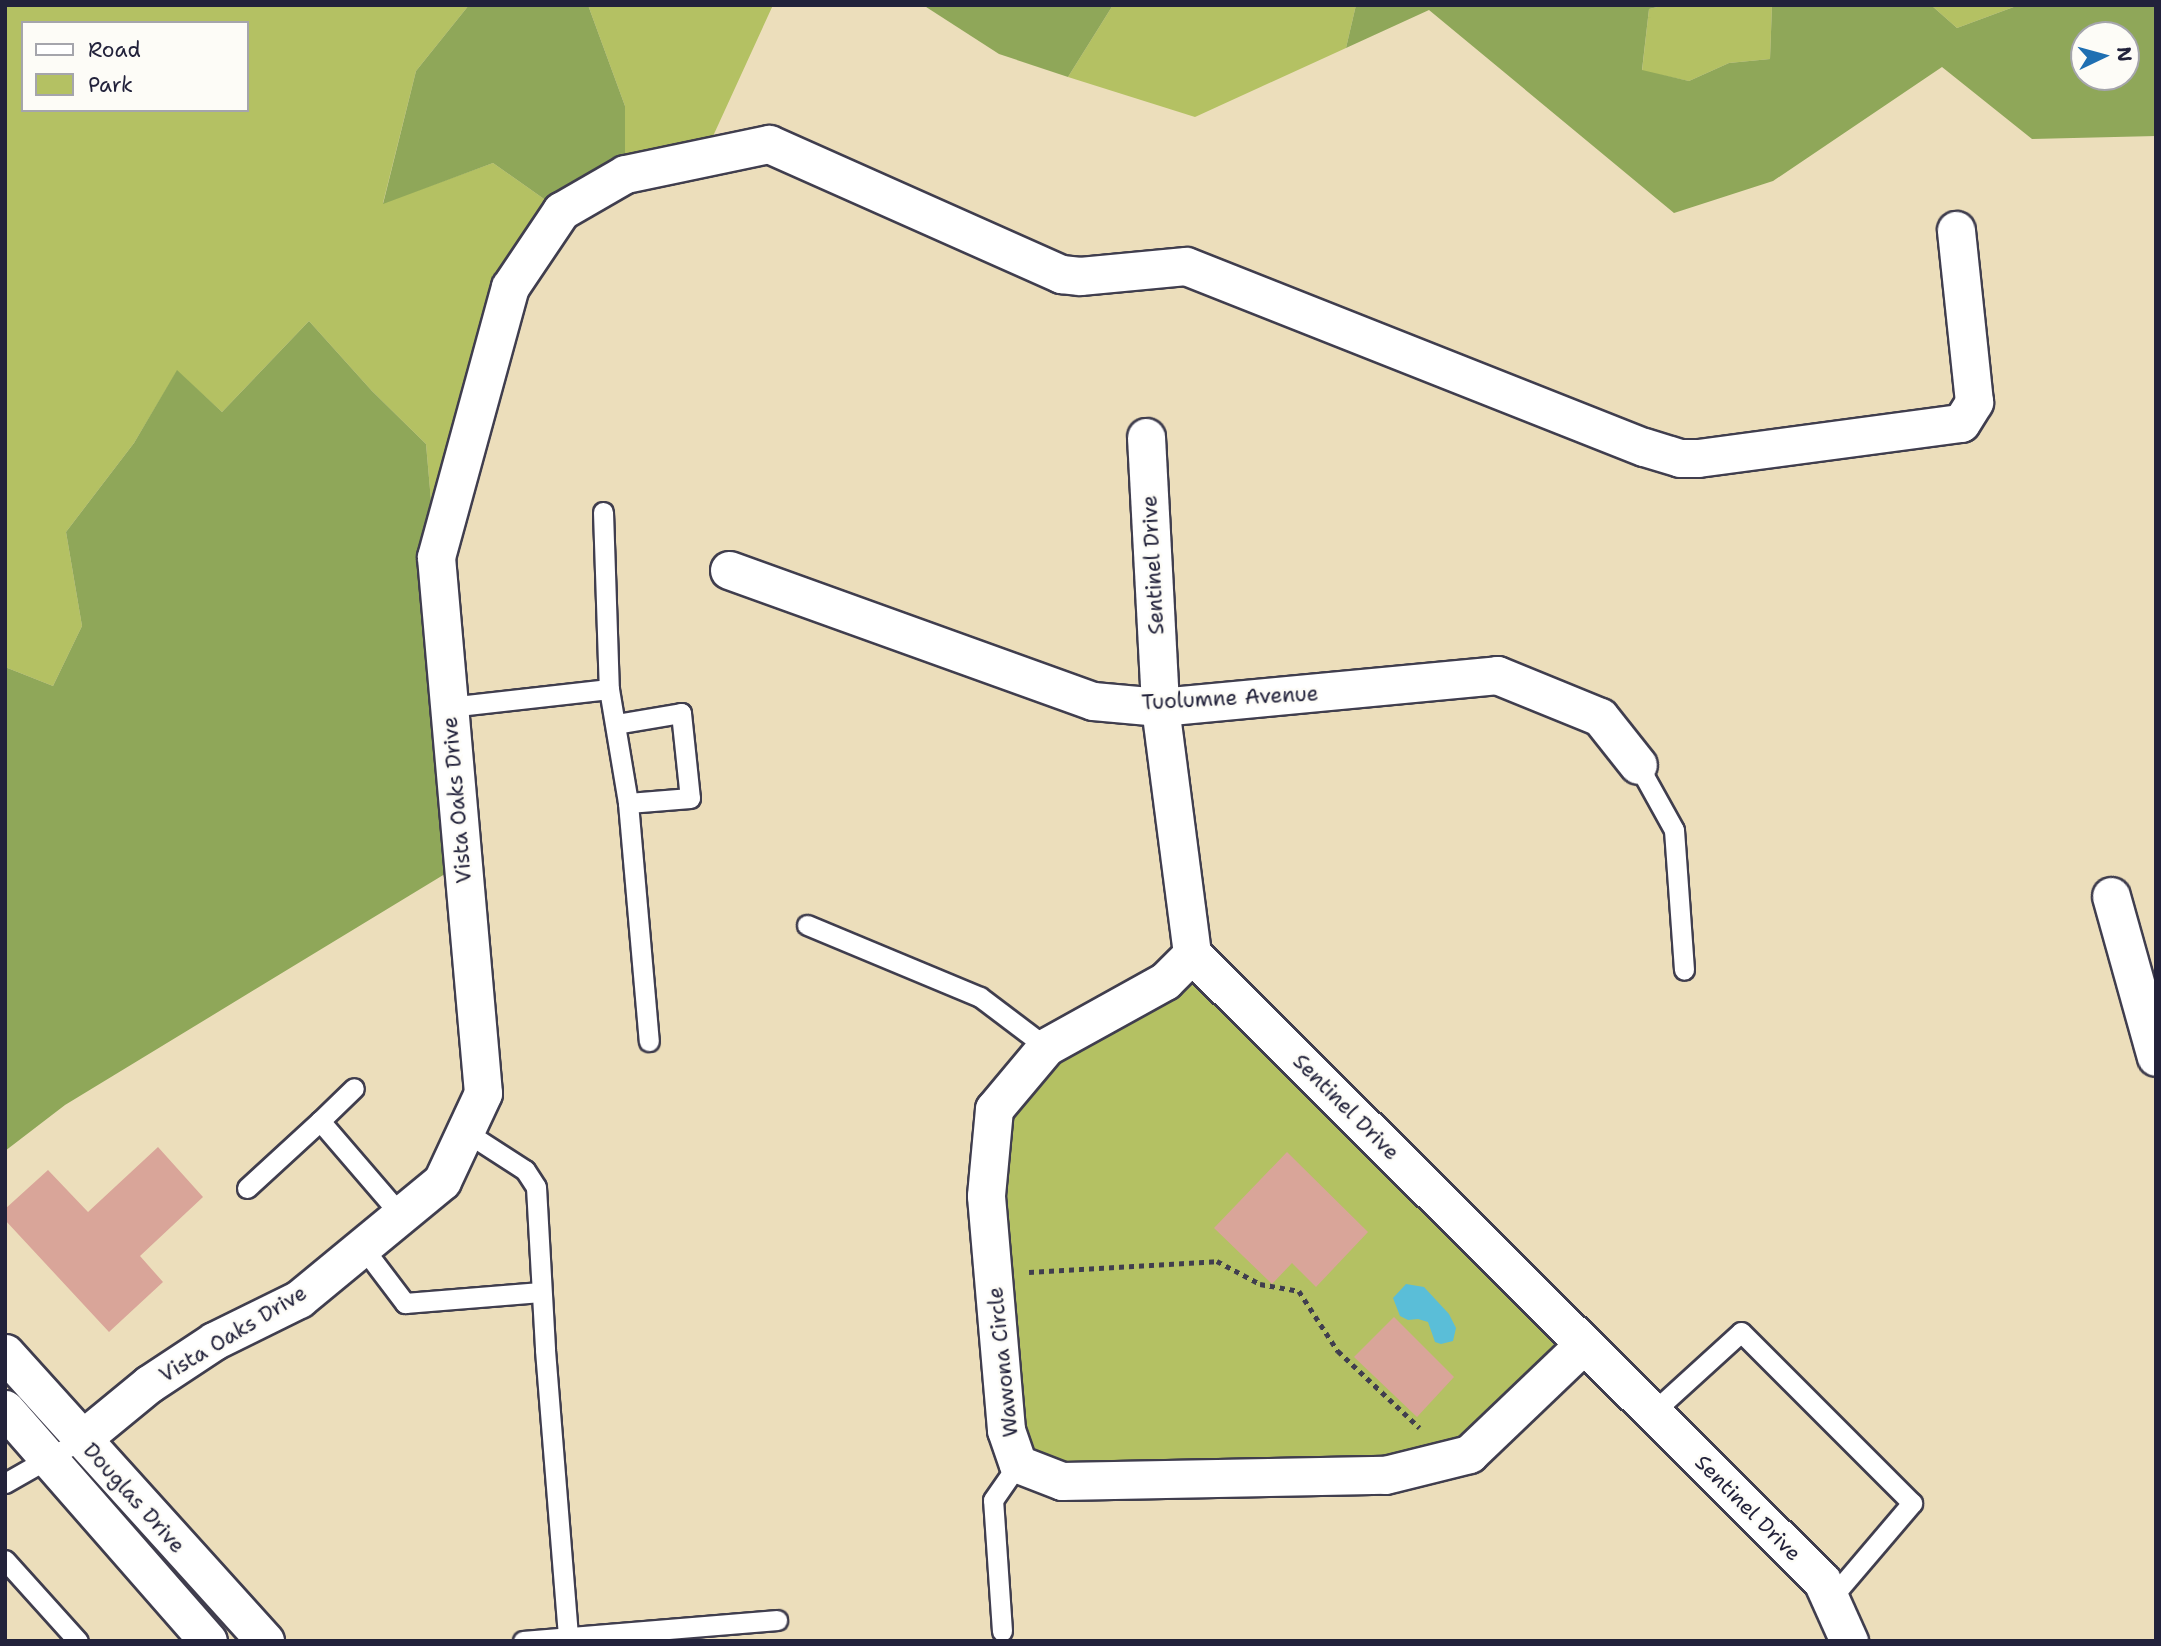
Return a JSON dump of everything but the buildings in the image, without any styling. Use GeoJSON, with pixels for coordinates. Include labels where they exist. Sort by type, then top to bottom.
{"type":"FeatureCollection","features":[{"type":"Feature","properties":{"kind":"street","name":"Vista Oaks Drive"},"geometry":{"type":"LineString","coordinates":[[82,1439],[149,1384],[214,1341],[299,1298],[442,1181],[483,1093],[436,557],[510,287],[561,211],[625,174],[769,144],[1060,274],[1080,276],[1186,267],[1644,447],[1680,458],[1698,458],[1961,423],[1974,402],[1956,230]]}},
{"type":"Feature","properties":{"kind":"street","name":"Sentinel Drive"},"geometry":{"type":"LineString","coordinates":[[1146,437],[1160,707],[1192,954],[1822,1581],[1832,1597],[1849,1641]]}},
{"type":"Feature","properties":{"kind":"street","name":"Tuolumne Avenue"},"geometry":{"type":"LineString","coordinates":[[729,570],[1093,701],[1160,707],[1497,675],[1600,717],[1638,765]]}},
{"type":"Feature","properties":{"kind":"street"},"geometry":{"type":"LineString","coordinates":[[2111,895],[2156,1057]]}},
{"type":"Feature","properties":{"kind":"street","name":"Wawona Circle"},"geometry":{"type":"LineString","coordinates":[[1192,954],[1165,981],[1046,1048],[994,1109],[986,1196],[1006,1430],[1018,1464],[1062,1482],[1385,1475],[1469,1454],[1584,1344]]}},
{"type":"Feature","properties":{"kind":"street","name":"Douglas Drive"},"geometry":{"type":"LineString","coordinates":[[5,1353],[265,1641]]}},
{"type":"Feature","properties":{"kind":"street"},"geometry":{"type":"LineString","coordinates":[[5,1409],[208,1641]]}},
{"type":"Feature","properties":{"kind":"lane"},"geometry":{"type":"LineString","coordinates":[[603,512],[609,689],[628,803],[649,1041]]}},
{"type":"Feature","properties":{"kind":"lane"},"geometry":{"type":"LineString","coordinates":[[449,707],[609,689]]}},
{"type":"Feature","properties":{"kind":"lane"},"geometry":{"type":"LineString","coordinates":[[615,724],[681,713],[690,798],[628,803]]}},
{"type":"Feature","properties":{"kind":"lane"},"geometry":{"type":"LineString","coordinates":[[1638,765],[1674,830],[1684,970]]}},
{"type":"Feature","properties":{"kind":"lane"},"geometry":{"type":"LineString","coordinates":[[807,925],[980,997],[1046,1048]]}},
{"type":"Feature","properties":{"kind":"lane"},"geometry":{"type":"LineString","coordinates":[[247,1188],[354,1088]]}},
{"type":"Feature","properties":{"kind":"lane"},"geometry":{"type":"LineString","coordinates":[[320,1121],[400,1214]]}},
{"type":"Feature","properties":{"kind":"lane"},"geometry":{"type":"LineString","coordinates":[[466,1132],[525,1170],[536,1187],[541,1292],[568,1637]]}},
{"type":"Feature","properties":{"kind":"lane"},"geometry":{"type":"LineString","coordinates":[[361,1245],[405,1303],[541,1292]]}},
{"type":"Feature","properties":{"kind":"lane"},"geometry":{"type":"LineString","coordinates":[[1653,1413],[1741,1332],[1912,1503],[1832,1597]]}},
{"type":"Feature","properties":{"kind":"lane"},"geometry":{"type":"LineString","coordinates":[[5,1483],[82,1439]]}},
{"type":"Feature","properties":{"kind":"lane"},"geometry":{"type":"LineString","coordinates":[[1002,1631],[993,1500],[1018,1464]]}},
{"type":"Feature","properties":{"kind":"lane"},"geometry":{"type":"LineString","coordinates":[[5,1560],[78,1641]]}},
{"type":"Feature","properties":{"kind":"lane"},"geometry":{"type":"LineString","coordinates":[[535,1640],[687,1634],[777,1620]]}},
{"type":"Feature","properties":{"kind":"path"},"geometry":{"type":"LineString","coordinates":[[993,1274],[1217,1261],[1260,1284],[1299,1291],[1338,1351],[1413,1420],[1449,1459]]}},
{"type":"Feature","properties":{"kind":"green space"},"geometry":{"type":"Polygon","coordinates":[[[5,5],[469,5],[416,71],[383,203],[493,163],[561,211],[510,287],[436,557],[426,444],[372,391],[309,321],[222,412],[177,371],[134,443],[66,532],[82,626],[53,686],[5,667],[5,5]]]}},
{"type":"Feature","properties":{"kind":"green space"},"geometry":{"type":"Polygon","coordinates":[[[469,5],[588,5],[625,106],[625,174],[561,211],[493,163],[383,204],[416,71],[469,5]]]}},
{"type":"Feature","properties":{"kind":"green space"},"geometry":{"type":"Polygon","coordinates":[[[588,5],[773,5],[703,158],[625,174],[625,106],[588,5]]]}},
{"type":"Feature","properties":{"kind":"green space"},"geometry":{"type":"Polygon","coordinates":[[[923,5],[1113,5],[1068,77],[999,54],[923,5]]]}},
{"type":"Feature","properties":{"kind":"green space"},"geometry":{"type":"Polygon","coordinates":[[[1113,5],[1356,5],[1346,48],[1195,117],[1068,77],[1113,5]]]}},
{"type":"Feature","properties":{"kind":"green space"},"geometry":{"type":"Polygon","coordinates":[[[1356,5],[1666,5],[1649,9],[1642,70],[1689,81],[1729,63],[1770,59],[1772,5],[1931,5],[1957,28],[2019,5],[2156,5],[2156,136],[2032,139],[1942,67],[1773,181],[1674,213],[1429,10],[1346,48],[1356,5]]]}},
{"type":"Feature","properties":{"kind":"green space"},"geometry":{"type":"Polygon","coordinates":[[[1666,5],[1772,5],[1770,59],[1729,63],[1689,81],[1642,71],[1649,9],[1666,5]]]}},
{"type":"Feature","properties":{"kind":"green space"},"geometry":{"type":"Polygon","coordinates":[[[1931,5],[2019,5],[1957,28],[1931,5]]]}},
{"type":"Feature","properties":{"kind":"green space"},"geometry":{"type":"Polygon","coordinates":[[[309,321],[372,391],[426,444],[463,863],[65,1105],[5,1151],[5,667],[53,686],[82,626],[66,532],[134,443],[177,370],[222,412],[309,321]]]}},
{"type":"Feature","properties":{"kind":"green space"},"geometry":{"type":"Polygon","coordinates":[[[1192,954],[1584,1344],[1449,1459],[1018,1464],[994,1109],[1192,954]]]}},
{"type":"Feature","properties":{"kind":"water"},"geometry":{"type":"Polygon","coordinates":[[[1406,1284],[1424,1287],[1449,1314],[1456,1328],[1453,1341],[1441,1344],[1435,1342],[1428,1322],[1408,1320],[1400,1316],[1393,1298],[1406,1284]]]}}]}
